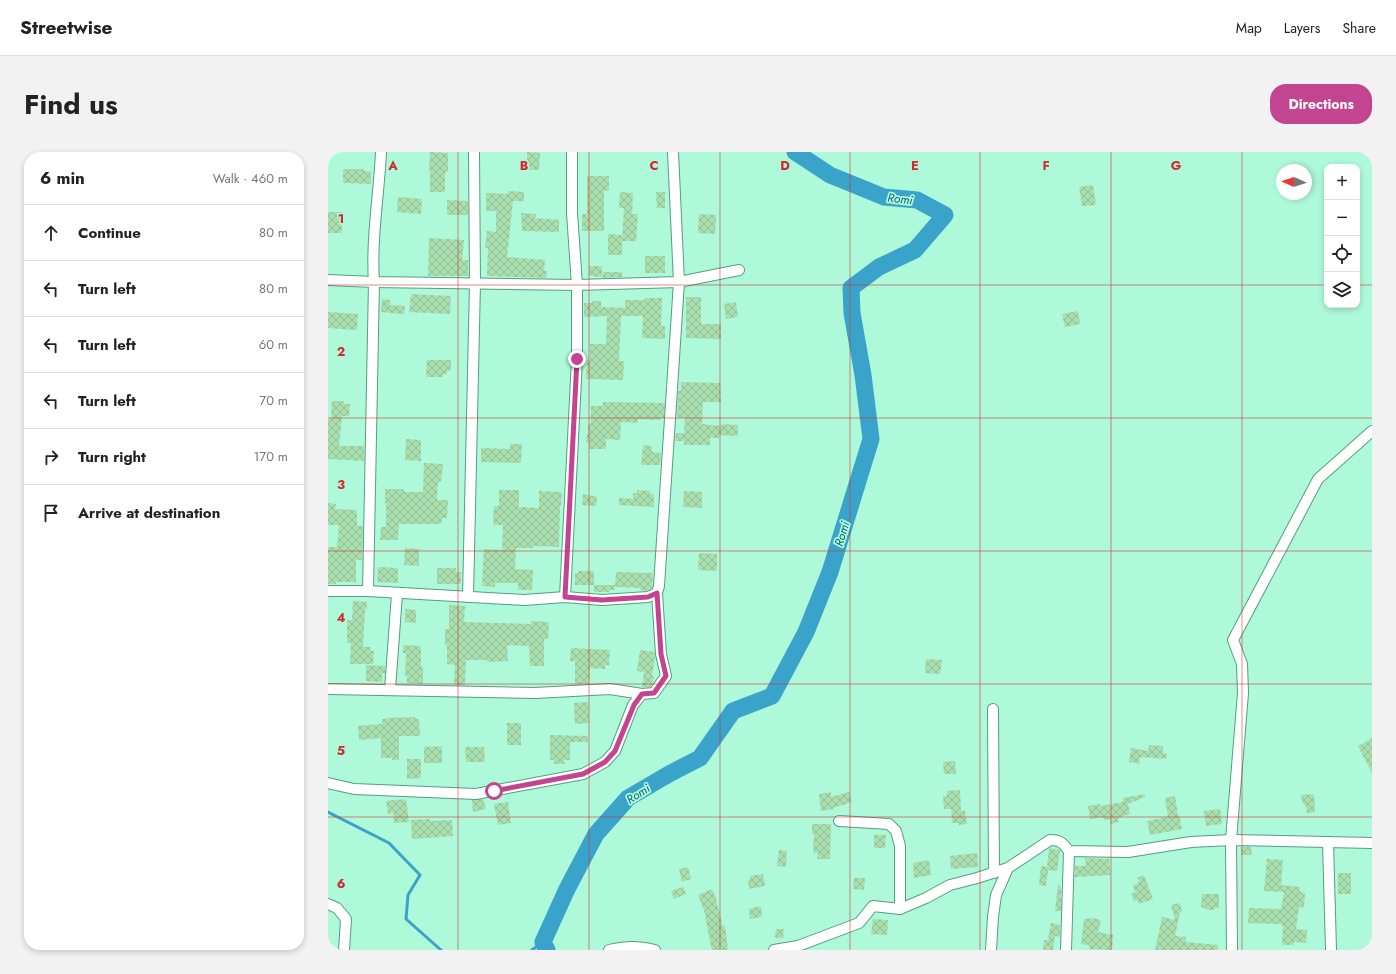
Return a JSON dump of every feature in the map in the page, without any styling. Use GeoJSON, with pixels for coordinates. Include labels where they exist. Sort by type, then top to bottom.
{"type":"FeatureCollection","features":[{"type":"Feature","properties":{"kind":"street"},"geometry":{"type":"LineString","coordinates":[[368,591],[374,282],[373,263],[380,179],[380,152]]}},
{"type":"Feature","properties":{"kind":"street"},"geometry":{"type":"LineString","coordinates":[[468,597],[475,284],[474,152]]}},
{"type":"Feature","properties":{"kind":"street"},"geometry":{"type":"LineString","coordinates":[[565,597],[577,359],[577,284],[572,213],[572,152]]}},
{"type":"Feature","properties":{"kind":"street"},"geometry":{"type":"LineString","coordinates":[[328,690],[535,693],[610,689],[642,694],[654,693],[666,676],[661,654],[657,593],[659,586],[679,282],[673,152]]}},
{"type":"Feature","properties":{"kind":"street"},"geometry":{"type":"LineString","coordinates":[[328,280],[475,284],[679,282],[739,270]]}},
{"type":"Feature","properties":{"kind":"street"},"geometry":{"type":"LineString","coordinates":[[1232,950],[1231,840],[1243,693],[1242,664],[1232,640],[1318,479],[1372,431]]}},
{"type":"Feature","properties":{"kind":"street"},"geometry":{"type":"LineString","coordinates":[[328,591],[368,591],[397,594],[524,600],[565,597],[602,600],[648,597],[657,593]]}},
{"type":"Feature","properties":{"kind":"street"},"geometry":{"type":"LineString","coordinates":[[390,690],[397,594]]}},
{"type":"Feature","properties":{"kind":"street"},"geometry":{"type":"LineString","coordinates":[[328,783],[354,789],[476,794],[583,774],[605,762],[615,751],[634,705],[642,694]]}},
{"type":"Feature","properties":{"kind":"street"},"geometry":{"type":"LineString","coordinates":[[993,709],[994,873]]}},
{"type":"Feature","properties":{"kind":"street"},"geometry":{"type":"LineString","coordinates":[[839,821],[889,824],[896,831],[900,846],[900,909]]}},
{"type":"Feature","properties":{"kind":"street"},"geometry":{"type":"LineString","coordinates":[[774,950],[798,946],[859,923],[873,906],[900,909],[926,898],[950,885],[1008,868],[1050,840],[1063,842],[1070,851],[1066,950]]}},
{"type":"Feature","properties":{"kind":"street"},"geometry":{"type":"LineString","coordinates":[[1070,851],[1128,852],[1191,842],[1231,840],[1372,843]]}},
{"type":"Feature","properties":{"kind":"street"},"geometry":{"type":"LineString","coordinates":[[1328,842],[1331,950]]}},
{"type":"Feature","properties":{"kind":"street"},"geometry":{"type":"LineString","coordinates":[[991,950],[996,895],[1008,868]]}},
{"type":"Feature","properties":{"kind":"street"},"geometry":{"type":"LineString","coordinates":[[328,904],[337,908],[346,919],[344,950]]}},
{"type":"Feature","properties":{"kind":"street"},"geometry":{"type":"LineString","coordinates":[[609,950],[639,946],[655,950]]}},
{"type":"Feature","properties":{"kind":"building"},"geometry":{"type":"Polygon","coordinates":[[[430,152],[448,153],[448,172],[445,172],[445,192],[430,192],[430,152]]]}},
{"type":"Feature","properties":{"kind":"building"},"geometry":{"type":"Polygon","coordinates":[[[527,152],[540,153],[539,170],[527,170],[527,152]]]}},
{"type":"Feature","properties":{"kind":"building"},"geometry":{"type":"Polygon","coordinates":[[[343,169],[364,169],[364,171],[371,171],[371,184],[343,183],[343,169]]]}},
{"type":"Feature","properties":{"kind":"building"},"geometry":{"type":"Polygon","coordinates":[[[587,176],[609,176],[609,191],[604,191],[604,231],[582,231],[582,214],[587,214],[587,176]]]}},
{"type":"Feature","properties":{"kind":"building"},"geometry":{"type":"Polygon","coordinates":[[[1093,185],[1096,205],[1082,206],[1079,187],[1093,185]]]}},
{"type":"Feature","properties":{"kind":"building"},"geometry":{"type":"Polygon","coordinates":[[[508,191],[524,192],[524,201],[513,201],[507,257],[545,260],[544,271],[547,271],[546,278],[487,276],[488,248],[485,248],[487,231],[496,232],[496,211],[486,211],[486,193],[508,194],[508,191]]]}},
{"type":"Feature","properties":{"kind":"building"},"geometry":{"type":"Polygon","coordinates":[[[620,192],[633,193],[632,214],[638,214],[636,241],[622,241],[624,208],[619,208],[620,192]]]}},
{"type":"Feature","properties":{"kind":"building"},"geometry":{"type":"Polygon","coordinates":[[[656,192],[665,192],[665,208],[657,208],[656,192]]]}},
{"type":"Feature","properties":{"kind":"building"},"geometry":{"type":"Polygon","coordinates":[[[398,197],[422,199],[421,214],[397,212],[398,197]]]}},
{"type":"Feature","properties":{"kind":"building"},"geometry":{"type":"Polygon","coordinates":[[[447,200],[468,201],[468,215],[447,215],[447,200]]]}},
{"type":"Feature","properties":{"kind":"building"},"geometry":{"type":"Polygon","coordinates":[[[328,212],[342,212],[342,233],[328,233],[328,212]]]}},
{"type":"Feature","properties":{"kind":"building"},"geometry":{"type":"Polygon","coordinates":[[[521,213],[536,214],[535,218],[559,220],[559,232],[522,231],[521,213]]]}},
{"type":"Feature","properties":{"kind":"building"},"geometry":{"type":"Polygon","coordinates":[[[699,214],[716,215],[715,234],[698,233],[699,214]]]}},
{"type":"Feature","properties":{"kind":"building"},"geometry":{"type":"Polygon","coordinates":[[[608,234],[622,235],[622,255],[608,255],[608,234]]]}},
{"type":"Feature","properties":{"kind":"building"},"geometry":{"type":"Polygon","coordinates":[[[429,238],[464,240],[462,260],[468,260],[468,276],[428,276],[429,238]]]}},
{"type":"Feature","properties":{"kind":"building"},"geometry":{"type":"Polygon","coordinates":[[[645,256],[665,256],[665,273],[645,273],[645,256]]]}},
{"type":"Feature","properties":{"kind":"building"},"geometry":{"type":"Polygon","coordinates":[[[589,266],[602,266],[602,277],[589,276],[589,266]]]}},
{"type":"Feature","properties":{"kind":"building"},"geometry":{"type":"Polygon","coordinates":[[[603,272],[622,272],[622,277],[603,278],[603,272]]]}},
{"type":"Feature","properties":{"kind":"building"},"geometry":{"type":"Polygon","coordinates":[[[411,294],[451,296],[450,314],[409,312],[411,294]]]}},
{"type":"Feature","properties":{"kind":"building"},"geometry":{"type":"Polygon","coordinates":[[[686,297],[701,297],[701,324],[721,324],[721,339],[686,338],[686,297]]]}},
{"type":"Feature","properties":{"kind":"building"},"geometry":{"type":"Polygon","coordinates":[[[645,298],[662,298],[661,326],[665,326],[665,339],[642,338],[643,316],[621,316],[619,361],[624,361],[623,380],[586,379],[587,360],[590,360],[590,344],[606,344],[607,316],[584,317],[584,303],[601,301],[601,307],[625,308],[625,300],[645,300],[645,298]]]}},
{"type":"Feature","properties":{"kind":"building"},"geometry":{"type":"Polygon","coordinates":[[[382,299],[390,300],[390,305],[405,306],[404,314],[381,312],[382,299]]]}},
{"type":"Feature","properties":{"kind":"building"},"geometry":{"type":"Polygon","coordinates":[[[736,302],[738,317],[726,319],[724,304],[736,302]]]}},
{"type":"Feature","properties":{"kind":"building"},"geometry":{"type":"Polygon","coordinates":[[[1078,311],[1080,324],[1065,327],[1062,314],[1078,311]]]}},
{"type":"Feature","properties":{"kind":"building"},"geometry":{"type":"Polygon","coordinates":[[[328,312],[358,314],[357,330],[328,328],[328,312]]]}},
{"type":"Feature","properties":{"kind":"building"},"geometry":{"type":"Polygon","coordinates":[[[427,360],[451,360],[451,370],[447,371],[447,374],[443,374],[443,377],[426,377],[427,360]]]}},
{"type":"Feature","properties":{"kind":"building"},"geometry":{"type":"Polygon","coordinates":[[[681,382],[720,383],[721,402],[703,402],[702,424],[721,426],[722,424],[738,425],[738,436],[719,435],[719,438],[710,438],[710,445],[684,445],[684,441],[675,441],[676,433],[684,433],[685,418],[677,417],[678,391],[681,391],[681,382]]]}},
{"type":"Feature","properties":{"kind":"building"},"geometry":{"type":"Polygon","coordinates":[[[332,401],[344,401],[344,404],[350,404],[349,416],[342,416],[339,446],[364,446],[364,461],[328,459],[328,419],[331,419],[332,401]]]}},
{"type":"Feature","properties":{"kind":"building"},"geometry":{"type":"Polygon","coordinates":[[[603,402],[665,403],[664,418],[660,418],[660,420],[638,419],[637,423],[621,422],[620,440],[606,439],[606,449],[589,449],[589,442],[586,442],[588,435],[588,424],[591,425],[591,406],[603,406],[603,402]]]}},
{"type":"Feature","properties":{"kind":"building"},"geometry":{"type":"Polygon","coordinates":[[[406,439],[421,440],[421,461],[405,460],[406,439]]]}},
{"type":"Feature","properties":{"kind":"building"},"geometry":{"type":"Polygon","coordinates":[[[510,444],[522,444],[521,463],[481,462],[481,448],[510,449],[510,444]]]}},
{"type":"Feature","properties":{"kind":"building"},"geometry":{"type":"Polygon","coordinates":[[[643,445],[652,446],[652,452],[661,453],[660,465],[641,465],[643,445]]]}},
{"type":"Feature","properties":{"kind":"building"},"geometry":{"type":"Polygon","coordinates":[[[424,463],[443,464],[441,482],[438,482],[437,500],[448,500],[447,518],[442,518],[441,524],[399,524],[398,540],[380,540],[381,527],[386,527],[385,489],[404,489],[404,492],[423,492],[424,463]]]}},
{"type":"Feature","properties":{"kind":"building"},"geometry":{"type":"Polygon","coordinates":[[[499,490],[519,490],[519,507],[539,508],[539,491],[562,492],[560,505],[559,547],[533,546],[533,548],[516,548],[515,569],[533,570],[532,590],[518,590],[518,583],[495,583],[495,587],[482,586],[484,549],[502,550],[503,525],[493,525],[494,506],[499,506],[499,490]]]}},
{"type":"Feature","properties":{"kind":"building"},"geometry":{"type":"Polygon","coordinates":[[[637,490],[651,491],[650,494],[654,494],[654,507],[619,505],[619,498],[633,499],[633,493],[637,493],[637,490]]]}},
{"type":"Feature","properties":{"kind":"building"},"geometry":{"type":"Polygon","coordinates":[[[684,491],[702,492],[702,508],[683,507],[684,491]]]}},
{"type":"Feature","properties":{"kind":"building"},"geometry":{"type":"Polygon","coordinates":[[[583,494],[597,497],[596,506],[582,505],[583,494]]]}},
{"type":"Feature","properties":{"kind":"building"},"geometry":{"type":"Polygon","coordinates":[[[328,503],[336,504],[335,509],[357,510],[357,526],[363,526],[362,560],[356,560],[356,582],[336,582],[336,584],[328,584],[328,547],[337,547],[339,525],[328,525],[328,503]]]}},
{"type":"Feature","properties":{"kind":"building"},"geometry":{"type":"Polygon","coordinates":[[[405,548],[419,549],[419,566],[404,565],[405,548]]]}},
{"type":"Feature","properties":{"kind":"building"},"geometry":{"type":"Polygon","coordinates":[[[699,553],[717,554],[717,571],[698,570],[699,553]]]}},
{"type":"Feature","properties":{"kind":"building"},"geometry":{"type":"Polygon","coordinates":[[[378,567],[398,568],[398,583],[377,582],[378,567]]]}},
{"type":"Feature","properties":{"kind":"building"},"geometry":{"type":"Polygon","coordinates":[[[437,568],[456,568],[456,572],[461,572],[461,584],[437,584],[437,568]]]}},
{"type":"Feature","properties":{"kind":"building"},"geometry":{"type":"Polygon","coordinates":[[[578,571],[594,571],[594,585],[575,585],[575,573],[578,573],[578,571]]]}},
{"type":"Feature","properties":{"kind":"building"},"geometry":{"type":"Polygon","coordinates":[[[616,572],[653,573],[652,588],[645,591],[640,590],[640,588],[615,587],[616,572]]]}},
{"type":"Feature","properties":{"kind":"building"},"geometry":{"type":"Polygon","coordinates":[[[594,585],[615,585],[615,590],[609,590],[609,592],[594,592],[594,585]]]}},
{"type":"Feature","properties":{"kind":"building"},"geometry":{"type":"Polygon","coordinates":[[[353,601],[367,602],[367,609],[365,609],[363,647],[371,647],[370,651],[374,651],[373,664],[350,664],[351,643],[347,643],[347,620],[352,620],[353,601]]]}},
{"type":"Feature","properties":{"kind":"building"},"geometry":{"type":"Polygon","coordinates":[[[449,605],[465,606],[464,622],[531,624],[531,621],[549,622],[548,639],[544,639],[544,666],[530,666],[529,646],[507,645],[508,661],[487,662],[487,660],[466,660],[465,685],[454,685],[455,665],[447,664],[447,645],[445,645],[445,629],[449,629],[449,605]]]}},
{"type":"Feature","properties":{"kind":"building"},"geometry":{"type":"Polygon","coordinates":[[[405,609],[416,610],[416,623],[405,622],[405,609]]]}},
{"type":"Feature","properties":{"kind":"building"},"geometry":{"type":"Polygon","coordinates":[[[403,645],[421,646],[423,684],[407,683],[407,676],[405,676],[406,653],[403,653],[403,645]]]}},
{"type":"Feature","properties":{"kind":"building"},"geometry":{"type":"Polygon","coordinates":[[[571,648],[610,650],[609,665],[605,665],[605,669],[590,668],[589,684],[575,684],[575,661],[570,661],[571,648]]]}},
{"type":"Feature","properties":{"kind":"building"},"geometry":{"type":"Polygon","coordinates":[[[640,650],[654,652],[655,657],[652,676],[654,676],[653,683],[650,687],[642,687],[644,672],[637,671],[640,650]]]}},
{"type":"Feature","properties":{"kind":"building"},"geometry":{"type":"Polygon","coordinates":[[[926,659],[942,660],[940,674],[925,673],[926,659]]]}},
{"type":"Feature","properties":{"kind":"building"},"geometry":{"type":"Polygon","coordinates":[[[366,665],[385,666],[385,673],[382,673],[382,682],[366,681],[366,665]]]}},
{"type":"Feature","properties":{"kind":"building"},"geometry":{"type":"Polygon","coordinates":[[[588,702],[589,723],[575,724],[574,703],[588,702]]]}},
{"type":"Feature","properties":{"kind":"building"},"geometry":{"type":"Polygon","coordinates":[[[415,717],[415,719],[419,719],[420,736],[399,736],[399,760],[392,760],[392,758],[381,758],[381,738],[359,740],[358,726],[382,724],[382,719],[386,718],[415,717]]]}},
{"type":"Feature","properties":{"kind":"building"},"geometry":{"type":"Polygon","coordinates":[[[507,723],[521,723],[521,745],[507,745],[507,723]]]}},
{"type":"Feature","properties":{"kind":"building"},"geometry":{"type":"Polygon","coordinates":[[[550,735],[588,736],[588,742],[570,742],[570,760],[564,760],[565,764],[554,764],[554,760],[550,760],[550,735]]]}},
{"type":"Feature","properties":{"kind":"building"},"geometry":{"type":"Polygon","coordinates":[[[1372,738],[1372,773],[1358,746],[1372,738]]]}},
{"type":"Feature","properties":{"kind":"building"},"geometry":{"type":"Polygon","coordinates":[[[1149,745],[1163,746],[1163,753],[1167,754],[1166,759],[1140,757],[1139,764],[1129,762],[1131,748],[1148,751],[1149,745]]]}},
{"type":"Feature","properties":{"kind":"building"},"geometry":{"type":"Polygon","coordinates":[[[442,746],[442,763],[424,763],[424,747],[442,746]]]}},
{"type":"Feature","properties":{"kind":"building"},"geometry":{"type":"Polygon","coordinates":[[[465,747],[484,747],[485,762],[466,762],[465,747]]]}},
{"type":"Feature","properties":{"kind":"building"},"geometry":{"type":"Polygon","coordinates":[[[407,759],[421,759],[421,778],[407,779],[407,759]]]}},
{"type":"Feature","properties":{"kind":"building"},"geometry":{"type":"Polygon","coordinates":[[[955,761],[956,774],[944,774],[943,762],[955,761]]]}},
{"type":"Feature","properties":{"kind":"building"},"geometry":{"type":"Polygon","coordinates":[[[960,790],[961,811],[965,811],[967,824],[959,825],[959,823],[952,823],[951,809],[944,809],[943,796],[947,796],[947,791],[960,790]]]}},
{"type":"Feature","properties":{"kind":"building"},"geometry":{"type":"Polygon","coordinates":[[[831,792],[831,797],[849,792],[852,802],[833,809],[821,811],[819,794],[831,792]]]}},
{"type":"Feature","properties":{"kind":"building"},"geometry":{"type":"Polygon","coordinates":[[[1145,794],[1145,797],[1128,804],[1130,814],[1118,818],[1119,822],[1110,824],[1110,819],[1104,820],[1103,817],[1090,819],[1088,806],[1100,804],[1100,806],[1123,802],[1123,798],[1145,794]]]}},
{"type":"Feature","properties":{"kind":"building"},"geometry":{"type":"Polygon","coordinates":[[[1314,794],[1315,812],[1307,813],[1306,807],[1302,802],[1301,795],[1314,794]]]}},
{"type":"Feature","properties":{"kind":"building"},"geometry":{"type":"Polygon","coordinates":[[[1175,796],[1178,816],[1179,815],[1182,829],[1150,835],[1147,821],[1168,817],[1165,798],[1175,796]]]}},
{"type":"Feature","properties":{"kind":"building"},"geometry":{"type":"Polygon","coordinates":[[[406,799],[409,822],[394,823],[393,813],[388,814],[386,801],[406,799]]]}},
{"type":"Feature","properties":{"kind":"building"},"geometry":{"type":"Polygon","coordinates":[[[483,799],[486,809],[473,812],[472,800],[483,799]]]}},
{"type":"Feature","properties":{"kind":"building"},"geometry":{"type":"Polygon","coordinates":[[[508,802],[511,823],[498,825],[494,804],[508,802]]]}},
{"type":"Feature","properties":{"kind":"building"},"geometry":{"type":"Polygon","coordinates":[[[1220,809],[1222,824],[1206,826],[1204,811],[1220,809]]]}},
{"type":"Feature","properties":{"kind":"building"},"geometry":{"type":"Polygon","coordinates":[[[430,819],[430,821],[452,820],[453,836],[412,839],[411,820],[430,819]]]}},
{"type":"Feature","properties":{"kind":"building"},"geometry":{"type":"Polygon","coordinates":[[[812,824],[831,824],[830,859],[817,859],[818,853],[813,853],[814,834],[812,834],[812,824]]]}},
{"type":"Feature","properties":{"kind":"building"},"geometry":{"type":"Polygon","coordinates":[[[874,835],[886,835],[885,848],[874,848],[874,835]]]}},
{"type":"Feature","properties":{"kind":"building"},"geometry":{"type":"Polygon","coordinates":[[[1241,847],[1251,847],[1252,855],[1241,855],[1241,847]]]}},
{"type":"Feature","properties":{"kind":"building"},"geometry":{"type":"Polygon","coordinates":[[[1050,848],[1060,850],[1057,871],[1048,870],[1046,886],[1039,885],[1041,866],[1047,867],[1050,848]]]}},
{"type":"Feature","properties":{"kind":"building"},"geometry":{"type":"Polygon","coordinates":[[[779,850],[787,851],[786,867],[777,866],[779,850]]]}},
{"type":"Feature","properties":{"kind":"building"},"geometry":{"type":"Polygon","coordinates":[[[977,853],[978,867],[951,869],[950,856],[977,853]]]}},
{"type":"Feature","properties":{"kind":"building"},"geometry":{"type":"Polygon","coordinates":[[[1085,858],[1109,859],[1111,875],[1075,877],[1075,866],[1086,866],[1085,858]]]}},
{"type":"Feature","properties":{"kind":"building"},"geometry":{"type":"Polygon","coordinates":[[[1267,859],[1283,860],[1281,885],[1300,887],[1300,892],[1305,893],[1304,908],[1299,907],[1296,929],[1307,930],[1306,943],[1294,942],[1294,945],[1282,945],[1283,926],[1281,924],[1248,923],[1249,908],[1281,909],[1284,892],[1264,891],[1267,859]]]}},
{"type":"Feature","properties":{"kind":"building"},"geometry":{"type":"Polygon","coordinates":[[[929,860],[931,875],[914,878],[913,863],[929,860]]]}},
{"type":"Feature","properties":{"kind":"building"},"geometry":{"type":"Polygon","coordinates":[[[688,867],[691,879],[682,882],[679,869],[688,867]]]}},
{"type":"Feature","properties":{"kind":"building"},"geometry":{"type":"Polygon","coordinates":[[[1338,873],[1351,873],[1351,894],[1338,894],[1338,873]]]}},
{"type":"Feature","properties":{"kind":"building"},"geometry":{"type":"Polygon","coordinates":[[[763,874],[765,886],[749,889],[748,880],[750,880],[750,876],[763,874]]]}},
{"type":"Feature","properties":{"kind":"building"},"geometry":{"type":"Polygon","coordinates":[[[1144,875],[1153,899],[1139,904],[1137,900],[1134,901],[1131,894],[1135,892],[1133,886],[1139,882],[1137,878],[1144,875]]]}},
{"type":"Feature","properties":{"kind":"building"},"geometry":{"type":"Polygon","coordinates":[[[854,878],[865,878],[864,890],[853,889],[854,878]]]}},
{"type":"Feature","properties":{"kind":"building"},"geometry":{"type":"Polygon","coordinates":[[[1058,885],[1060,885],[1061,890],[1061,911],[1055,911],[1058,885]]]}},
{"type":"Feature","properties":{"kind":"building"},"geometry":{"type":"Polygon","coordinates":[[[683,887],[686,894],[674,899],[671,891],[683,887]]]}},
{"type":"Feature","properties":{"kind":"building"},"geometry":{"type":"Polygon","coordinates":[[[712,889],[715,895],[723,927],[725,926],[728,950],[712,950],[706,916],[698,895],[712,889]]]}},
{"type":"Feature","properties":{"kind":"building"},"geometry":{"type":"Polygon","coordinates":[[[1202,894],[1219,894],[1219,908],[1207,910],[1201,907],[1202,894]]]}},
{"type":"Feature","properties":{"kind":"building"},"geometry":{"type":"Polygon","coordinates":[[[1180,903],[1182,912],[1180,912],[1175,936],[1186,937],[1186,942],[1218,945],[1218,950],[1155,950],[1162,917],[1175,920],[1171,905],[1180,903]]]}},
{"type":"Feature","properties":{"kind":"building"},"geometry":{"type":"Polygon","coordinates":[[[761,906],[762,917],[750,919],[749,909],[761,906]]]}},
{"type":"Feature","properties":{"kind":"building"},"geometry":{"type":"Polygon","coordinates":[[[1093,918],[1101,920],[1098,932],[1113,935],[1112,950],[1089,949],[1089,945],[1081,944],[1084,919],[1093,918]]]}},
{"type":"Feature","properties":{"kind":"building"},"geometry":{"type":"Polygon","coordinates":[[[873,919],[888,920],[887,935],[871,934],[873,919]]]}},
{"type":"Feature","properties":{"kind":"building"},"geometry":{"type":"Polygon","coordinates":[[[1051,923],[1060,925],[1060,937],[1055,936],[1053,950],[1043,950],[1044,940],[1048,940],[1051,923]]]}},
{"type":"Feature","properties":{"kind":"building"},"geometry":{"type":"Polygon","coordinates":[[[776,929],[784,929],[783,938],[775,938],[776,929]]]}},
{"type":"Feature","properties":{"kind":"waterway","name":"Romi"},"geometry":{"type":"LineString","coordinates":[[547,950],[543,942],[567,889],[596,834],[628,798],[700,758],[733,711],[772,696],[806,632],[830,572],[871,439],[863,375],[852,313],[851,288],[879,267],[915,250],[945,215],[917,200],[884,197],[830,175],[795,152]]}},
{"type":"Feature","properties":{"kind":"waterway"},"geometry":{"type":"LineString","coordinates":[[328,812],[389,843],[420,875],[408,895],[406,919],[441,950]]}},
{"type":"Feature","properties":{"kind":"waterway"},"geometry":{"type":"LineString","coordinates":[[532,950],[543,942]]}},
{"type":"Feature","properties":{"kind":"route"},"geometry":{"type":"LineString","coordinates":[[494,791],[583,774],[605,762],[615,751],[634,705],[642,694],[654,693],[666,676],[661,654],[657,593],[648,597],[602,600],[587,600],[565,597],[577,359]]}}]}
